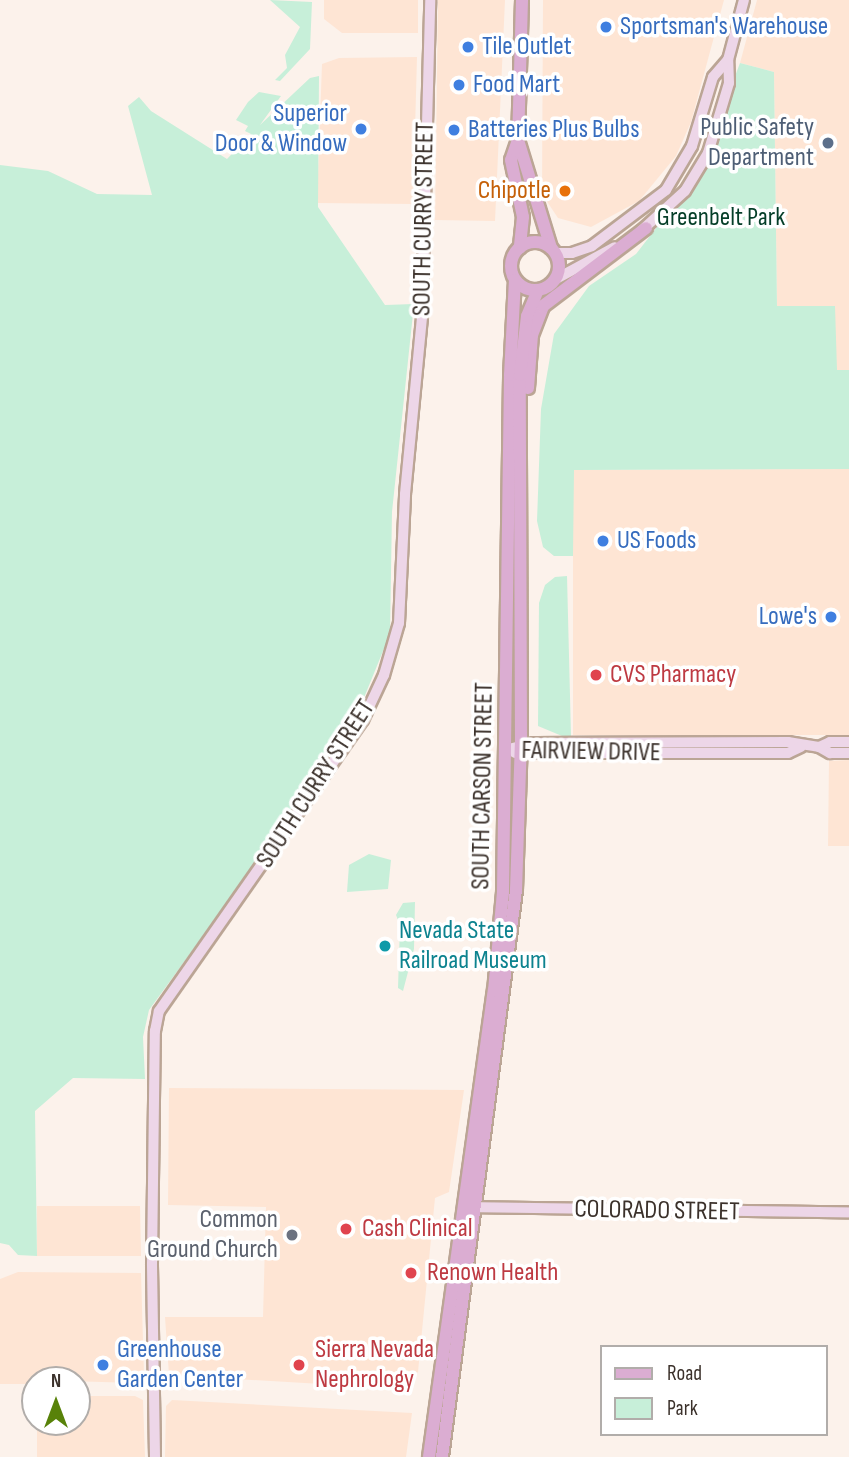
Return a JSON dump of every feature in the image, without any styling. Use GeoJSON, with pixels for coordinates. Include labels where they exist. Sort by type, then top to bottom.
{"type":"FeatureCollection","features":[{"type":"Feature","properties":{"kind":"main road"},"geometry":{"type":"LineString","coordinates":[[518,140],[511,160],[524,225],[520,248],[511,263],[516,280],[538,290],[554,280],[559,267],[536,205],[518,140],[522,0]]}},
{"type":"Feature","properties":{"kind":"main road"},"geometry":{"type":"LineString","coordinates":[[511,160],[519,165],[525,190],[536,205]]}},
{"type":"Feature","properties":{"kind":"main road"},"geometry":{"type":"LineString","coordinates":[[521,433],[532,335],[543,306],[646,228]]}},
{"type":"Feature","properties":{"kind":"main road"},"geometry":{"type":"LineString","coordinates":[[520,248],[539,243],[553,250]]}},
{"type":"Feature","properties":{"kind":"main road","name":"SOUTH CARSON STREET"},"geometry":{"type":"LineString","coordinates":[[429,1457],[471,1207],[512,936],[521,748],[510,375],[516,280]]}},
{"type":"Feature","properties":{"kind":"main road","name":"SOUTH CARSON STREET"},"geometry":{"type":"LineString","coordinates":[[442,1457],[499,948],[523,337],[538,290]]}},
{"type":"Feature","properties":{"kind":"street","name":"SOUTH CURRY STREET"},"geometry":{"type":"LineString","coordinates":[[155,1457],[152,1264],[155,1043],[159,1011],[363,720],[384,675],[398,629],[421,327],[430,0]]}},
{"type":"Feature","properties":{"kind":"street"},"geometry":{"type":"LineString","coordinates":[[554,280],[646,228],[698,173],[726,94],[728,60],[744,0]]}},
{"type":"Feature","properties":{"kind":"street"},"geometry":{"type":"LineString","coordinates":[[553,250],[572,253],[592,246],[666,190],[692,146],[713,77],[728,60]]}},
{"type":"Feature","properties":{"kind":"street","name":"FAIRVIEW DRIVE"},"geometry":{"type":"LineString","coordinates":[[508,749],[788,753],[800,747],[819,747],[830,741],[849,741]]}},
{"type":"Feature","properties":{"kind":"street","name":"FAIRVIEW DRIVE"},"geometry":{"type":"LineString","coordinates":[[819,747],[830,753],[849,753]]}},
{"type":"Feature","properties":{"kind":"street","name":"COLORADO STREET"},"geometry":{"type":"LineString","coordinates":[[471,1207],[849,1212]]}},
{"type":"Feature","properties":{"kind":"shaded area"},"geometry":{"type":"Polygon","coordinates":[[[324,0],[418,0],[418,33],[342,33],[324,19],[324,0]]]}},
{"type":"Feature","properties":{"kind":"shaded area"},"geometry":{"type":"Polygon","coordinates":[[[438,0],[505,0],[495,221],[435,220],[438,0]]]}},
{"type":"Feature","properties":{"kind":"shaded area"},"geometry":{"type":"Polygon","coordinates":[[[543,0],[724,0],[691,122],[676,156],[639,201],[591,227],[558,218],[542,194],[543,0]]]}},
{"type":"Feature","properties":{"kind":"shaded area"},"geometry":{"type":"Polygon","coordinates":[[[757,0],[849,0],[849,370],[837,370],[777,306],[774,72],[740,63],[757,0]]]}},
{"type":"Feature","properties":{"kind":"shaded area"},"geometry":{"type":"Polygon","coordinates":[[[417,57],[413,204],[317,203],[322,64],[339,58],[417,57]]]}},
{"type":"Feature","properties":{"kind":"shaded area"},"geometry":{"type":"Polygon","coordinates":[[[849,469],[849,735],[573,735],[573,470],[849,469]]]}},
{"type":"Feature","properties":{"kind":"shaded area"},"geometry":{"type":"Polygon","coordinates":[[[849,760],[849,846],[828,846],[829,761],[849,760]]]}},
{"type":"Feature","properties":{"kind":"shaded area"},"geometry":{"type":"Polygon","coordinates":[[[169,1088],[464,1090],[449,1192],[435,1198],[418,1372],[411,1379],[389,1388],[169,1375],[165,1317],[263,1317],[266,1207],[168,1205],[169,1088]]]}},
{"type":"Feature","properties":{"kind":"shaded area"},"geometry":{"type":"Polygon","coordinates":[[[37,1206],[140,1206],[141,1256],[37,1256],[37,1206]]]}},
{"type":"Feature","properties":{"kind":"shaded area"},"geometry":{"type":"Polygon","coordinates":[[[18,1272],[141,1273],[144,1375],[135,1383],[91,1382],[91,1366],[21,1366],[21,1384],[0,1384],[0,1279],[18,1272]]]}},
{"type":"Feature","properties":{"kind":"shaded area"},"geometry":{"type":"Polygon","coordinates":[[[91,1396],[135,1396],[143,1400],[145,1457],[37,1457],[37,1436],[91,1436],[91,1396]]]}},
{"type":"Feature","properties":{"kind":"shaded area"},"geometry":{"type":"Polygon","coordinates":[[[172,1400],[412,1413],[406,1457],[165,1457],[166,1406],[172,1400]]]}},
{"type":"Feature","properties":{"kind":"green space"},"geometry":{"type":"Polygon","coordinates":[[[270,0],[312,2],[310,49],[280,81],[275,80],[287,68],[285,55],[300,27],[270,0]]]}},
{"type":"Feature","properties":{"kind":"green space","name":"Greenbelt Park"},"geometry":{"type":"Polygon","coordinates":[[[740,63],[774,72],[777,306],[835,306],[837,370],[849,370],[849,469],[574,470],[573,556],[554,556],[543,547],[537,521],[541,409],[554,334],[589,286],[636,254],[698,174],[740,63]]]}},
{"type":"Feature","properties":{"kind":"green space"},"geometry":{"type":"Polygon","coordinates":[[[319,76],[318,207],[385,305],[414,304],[392,512],[390,634],[361,705],[267,848],[149,1010],[143,1037],[145,1079],[73,1078],[35,1111],[37,1256],[18,1255],[9,1245],[0,1243],[0,165],[48,171],[97,194],[152,195],[128,106],[139,97],[151,111],[227,159],[251,134],[245,131],[248,126],[236,120],[248,102],[259,92],[281,96],[260,125],[310,78],[319,76]]]}},
{"type":"Feature","properties":{"kind":"green space"},"geometry":{"type":"Polygon","coordinates":[[[567,576],[571,736],[562,736],[538,726],[539,603],[545,585],[555,577],[567,576]]]}},
{"type":"Feature","properties":{"kind":"green space"},"geometry":{"type":"Polygon","coordinates":[[[369,854],[391,860],[388,889],[347,892],[349,865],[369,854]]]}},
{"type":"Feature","properties":{"kind":"green space"},"geometry":{"type":"Polygon","coordinates":[[[415,902],[414,949],[403,991],[398,988],[400,925],[396,915],[403,903],[415,902]]]}},
{"type":"Feature","properties":{"kind":"place","name":"Sportsman's Warehouse"},"geometry":{"type":"Point","coordinates":[606,27]}},
{"type":"Feature","properties":{"kind":"place","name":"Tile Outlet"},"geometry":{"type":"Point","coordinates":[468,47]}},
{"type":"Feature","properties":{"kind":"place","name":"Food Mart"},"geometry":{"type":"Point","coordinates":[459,85]}},
{"type":"Feature","properties":{"kind":"place","name":"Superior Door & Window"},"geometry":{"type":"Point","coordinates":[361,129]}},
{"type":"Feature","properties":{"kind":"place","name":"Batteries Plus Bulbs"},"geometry":{"type":"Point","coordinates":[454,130]}},
{"type":"Feature","properties":{"kind":"place","name":"Public Safety Department"},"geometry":{"type":"Point","coordinates":[828,143]}},
{"type":"Feature","properties":{"kind":"place","name":"Chipotle"},"geometry":{"type":"Point","coordinates":[565,191]}},
{"type":"Feature","properties":{"kind":"place","name":"US Foods"},"geometry":{"type":"Point","coordinates":[603,541]}},
{"type":"Feature","properties":{"kind":"place","name":"Lowe's"},"geometry":{"type":"Point","coordinates":[831,617]}},
{"type":"Feature","properties":{"kind":"place","name":"CVS Pharmacy"},"geometry":{"type":"Point","coordinates":[596,675]}},
{"type":"Feature","properties":{"kind":"place","name":"Nevada State Railroad Museum"},"geometry":{"type":"Point","coordinates":[385,946]}},
{"type":"Feature","properties":{"kind":"place","name":"Cash Clinical"},"geometry":{"type":"Point","coordinates":[346,1229]}},
{"type":"Feature","properties":{"kind":"place","name":"Common Ground Church"},"geometry":{"type":"Point","coordinates":[292,1235]}},
{"type":"Feature","properties":{"kind":"place","name":"Renown Health"},"geometry":{"type":"Point","coordinates":[411,1273]}},
{"type":"Feature","properties":{"kind":"place","name":"Greenhouse Garden Center"},"geometry":{"type":"Point","coordinates":[103,1365]}},
{"type":"Feature","properties":{"kind":"place","name":"Sierra Nevada Nephrology"},"geometry":{"type":"Point","coordinates":[299,1365]}}]}
